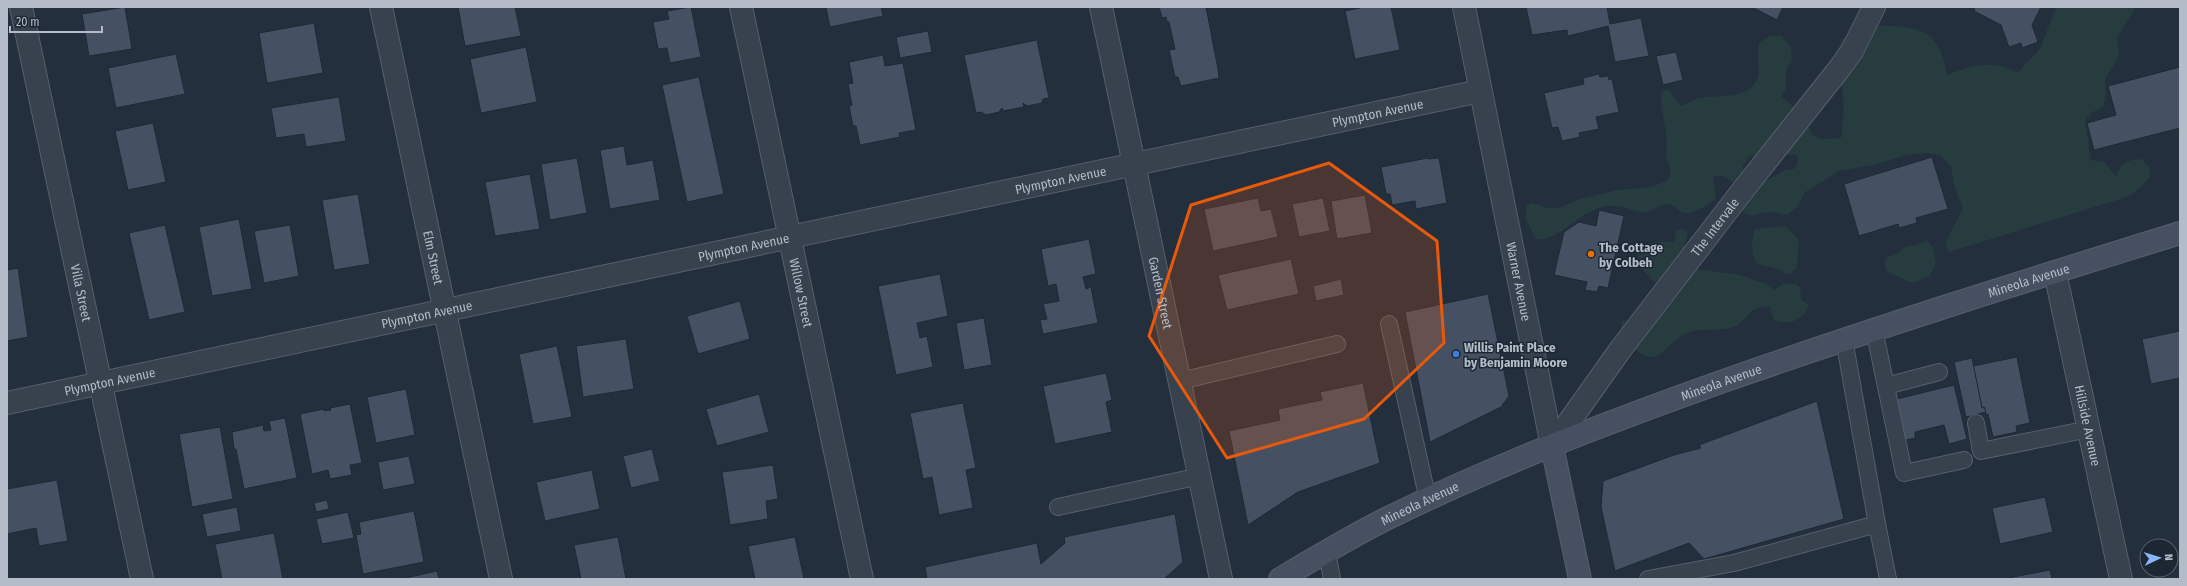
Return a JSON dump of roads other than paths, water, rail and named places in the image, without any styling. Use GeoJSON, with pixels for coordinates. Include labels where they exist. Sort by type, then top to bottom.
{"type":"FeatureCollection","features":[{"type":"Feature","properties":{"kind":"main road","name":"Mineola Avenue"},"geometry":{"type":"LineString","coordinates":[[1280,579],[1360,532],[1428,500],[1552,446],[1656,406],[1874,329],[2180,233]]}},
{"type":"Feature","properties":{"kind":"main road","name":"Warner Avenue"},"geometry":{"type":"LineString","coordinates":[[1552,446],[1580,579]]}},
{"type":"Feature","properties":{"kind":"street","name":"Villa Street"},"geometry":{"type":"LineString","coordinates":[[21,7],[142,579]]}},
{"type":"Feature","properties":{"kind":"street","name":"Elm Street"},"geometry":{"type":"LineString","coordinates":[[381,7],[501,579]]}},
{"type":"Feature","properties":{"kind":"street","name":"Willow Street"},"geometry":{"type":"LineString","coordinates":[[741,7],[862,579]]}},
{"type":"Feature","properties":{"kind":"street","name":"Garden Street"},"geometry":{"type":"LineString","coordinates":[[1101,7],[1221,579]]}},
{"type":"Feature","properties":{"kind":"street","name":"Warner Avenue"},"geometry":{"type":"LineString","coordinates":[[1464,7],[1552,446]]}},
{"type":"Feature","properties":{"kind":"street","name":"The Intervale"},"geometry":{"type":"LineString","coordinates":[[1552,446],[1620,350],[1743,190],[1839,69],[1852,51],[1874,7]]}},
{"type":"Feature","properties":{"kind":"street","name":"Plympton Avenue"},"geometry":{"type":"LineString","coordinates":[[7,403],[1480,90]]}},
{"type":"Feature","properties":{"kind":"street","name":"Hillside Avenue"},"geometry":{"type":"LineString","coordinates":[[2055,272],[2121,579]]}},
{"type":"Feature","properties":{"kind":"lane"},"geometry":{"type":"LineString","coordinates":[[1389,324],[1428,500]]}},
{"type":"Feature","properties":{"kind":"lane"},"geometry":{"type":"LineString","coordinates":[[1874,329],[1904,473],[1964,460]]}},
{"type":"Feature","properties":{"kind":"lane"},"geometry":{"type":"LineString","coordinates":[[1844,339],[1888,579]]}},
{"type":"Feature","properties":{"kind":"lane"},"geometry":{"type":"LineString","coordinates":[[1180,380],[1337,344]]}},
{"type":"Feature","properties":{"kind":"lane"},"geometry":{"type":"LineString","coordinates":[[1886,386],[1939,372]]}},
{"type":"Feature","properties":{"kind":"lane"},"geometry":{"type":"LineString","coordinates":[[1976,423],[1981,452],[2089,430]]}},
{"type":"Feature","properties":{"kind":"lane"},"geometry":{"type":"LineString","coordinates":[[1058,507],[1200,476]]}},
{"type":"Feature","properties":{"kind":"lane"},"geometry":{"type":"LineString","coordinates":[[1648,579],[1734,563],[1877,524]]}},
{"type":"Feature","properties":{"kind":"lane"},"geometry":{"type":"LineString","coordinates":[[1327,552],[1332,579]]}},
{"type":"Feature","properties":{"kind":"place","name":"The Cottage by Colbeh"},"geometry":{"type":"Point","coordinates":[1591,254]}},
{"type":"Feature","properties":{"kind":"place","name":"Willis Paint Place by Benjamin Moore"},"geometry":{"type":"Point","coordinates":[1456,354]}}]}
